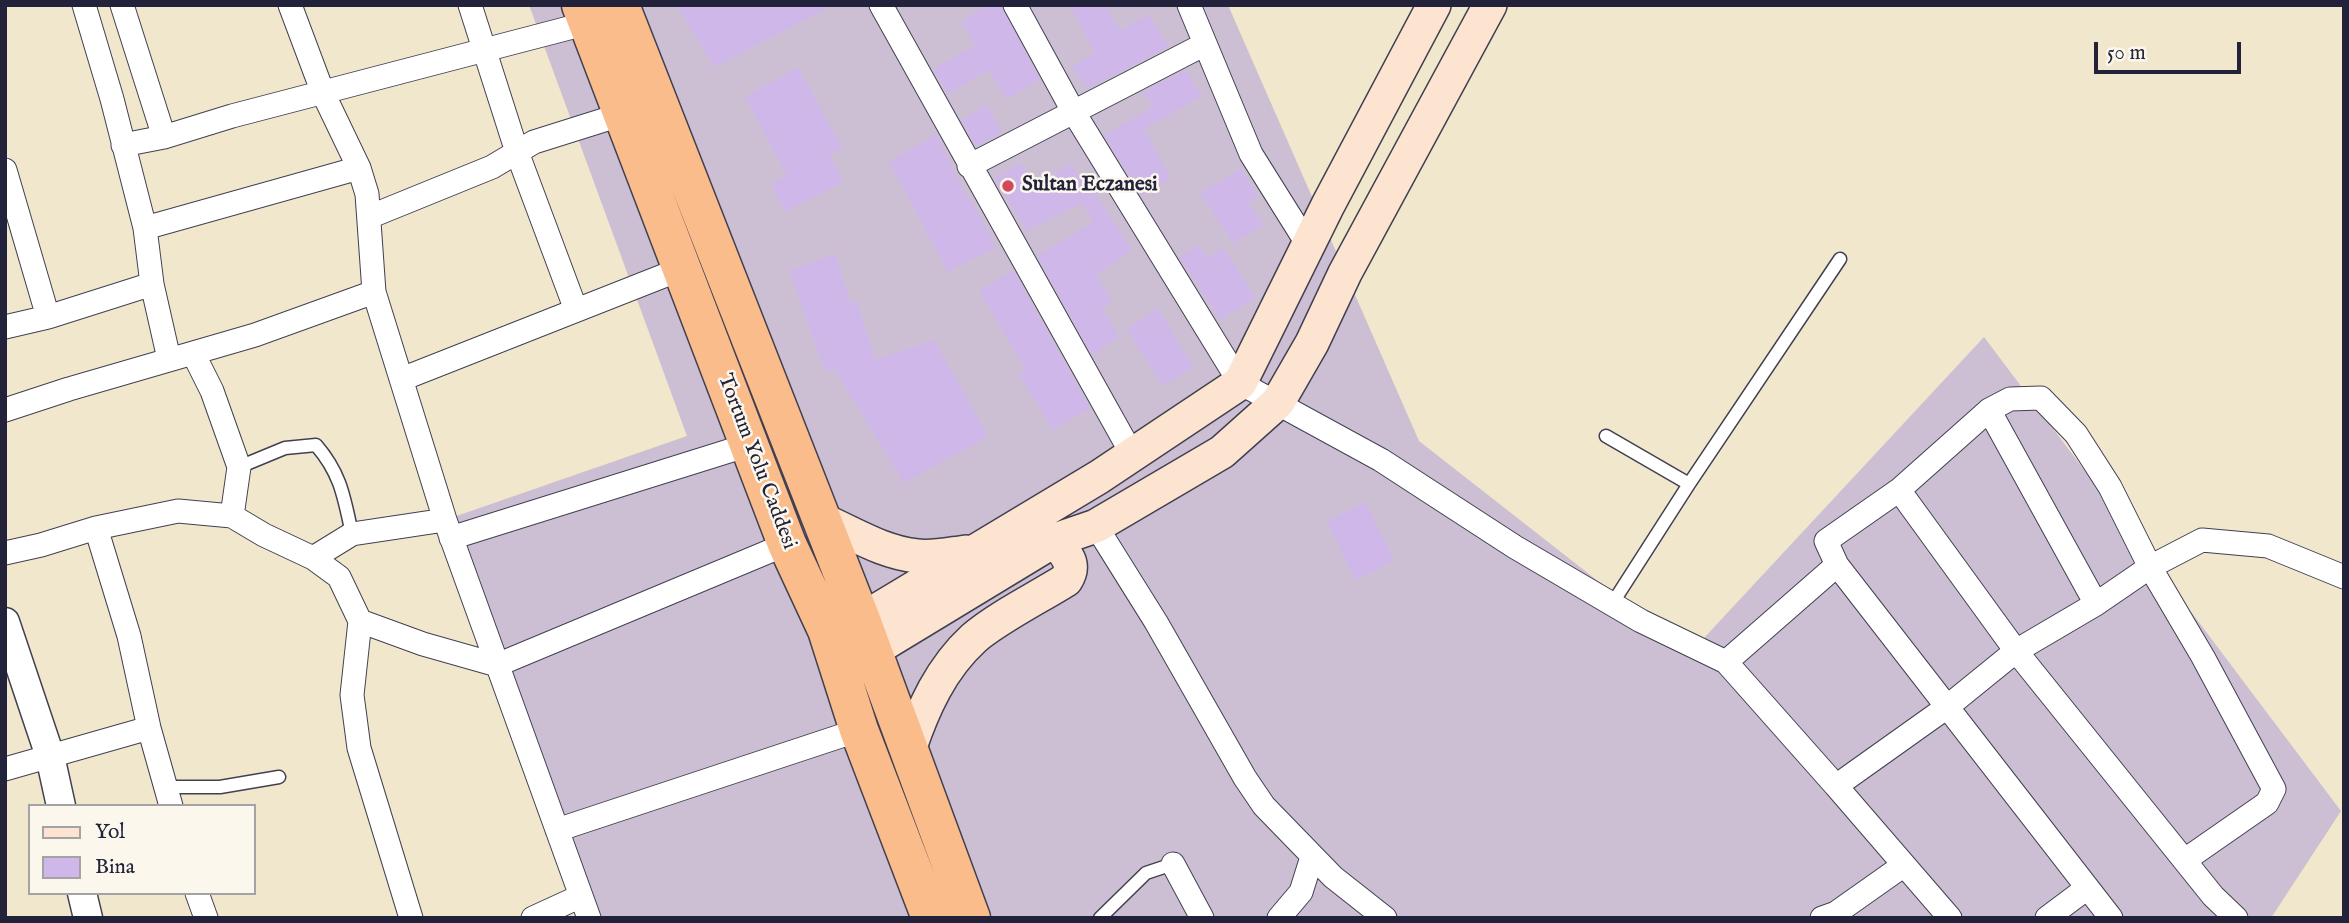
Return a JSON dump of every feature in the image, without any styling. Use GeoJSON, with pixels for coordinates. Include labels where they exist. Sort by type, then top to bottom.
{"type":"FeatureCollection","features":[{"type":"Feature","properties":{"kind":"highway","name":"Tortum Yolu Caddesi"},"geometry":{"type":"LineString","coordinates":[[596,11],[623,114],[787,544],[849,641],[909,750],[971,918]]}},
{"type":"Feature","properties":{"kind":"highway","name":"Tortum Yolu Caddesi"},"geometry":{"type":"LineString","coordinates":[[596,11],[820,519],[849,641],[859,730],[932,918]]}},
{"type":"Feature","properties":{"kind":"main road"},"geometry":{"type":"LineString","coordinates":[[849,641],[1055,540],[1133,456],[1241,383],[1308,245],[1434,5]]}},
{"type":"Feature","properties":{"kind":"main road"},"geometry":{"type":"LineString","coordinates":[[820,519],[880,548],[919,557],[975,551],[1086,509],[1222,452],[1278,402],[1312,344],[1345,273],[1490,5]]}},
{"type":"Feature","properties":{"kind":"main road"},"geometry":{"type":"LineString","coordinates":[[909,750],[922,711],[959,654],[975,637],[1066,580],[1072,571],[1072,563],[1055,540]]}},
{"type":"Feature","properties":{"kind":"main road"},"geometry":{"type":"LineString","coordinates":[[849,641],[975,551]]}},
{"type":"Feature","properties":{"kind":"street"},"geometry":{"type":"LineString","coordinates":[[84,5],[112,99],[145,228],[152,284],[169,359]]}},
{"type":"Feature","properties":{"kind":"street"},"geometry":{"type":"LineString","coordinates":[[122,5],[164,137]]}},
{"type":"Feature","properties":{"kind":"street"},"geometry":{"type":"LineString","coordinates":[[290,5],[323,93],[359,168],[367,194],[374,292],[448,529],[585,907],[533,918]]}},
{"type":"Feature","properties":{"kind":"street"},"geometry":{"type":"LineString","coordinates":[[470,5],[517,152],[576,310]]}},
{"type":"Feature","properties":{"kind":"street"},"geometry":{"type":"LineString","coordinates":[[881,5],[1133,456]]}},
{"type":"Feature","properties":{"kind":"street"},"geometry":{"type":"LineString","coordinates":[[1189,5],[1251,154],[1308,245]]}},
{"type":"Feature","properties":{"kind":"street"},"geometry":{"type":"LineString","coordinates":[[1022,7],[1073,111],[1241,383],[1381,460],[1515,547],[1641,621],[1726,662],[1950,918]]}},
{"type":"Feature","properties":{"kind":"street"},"geometry":{"type":"LineString","coordinates":[[123,145],[164,137],[232,116],[483,50],[596,11]]}},
{"type":"Feature","properties":{"kind":"street"},"geometry":{"type":"LineString","coordinates":[[970,166],[1205,44]]}},
{"type":"Feature","properties":{"kind":"street"},"geometry":{"type":"LineString","coordinates":[[369,216],[492,167],[534,142],[623,114]]}},
{"type":"Feature","properties":{"kind":"street"},"geometry":{"type":"LineString","coordinates":[[145,228],[359,168]]}},
{"type":"Feature","properties":{"kind":"street"},"geometry":{"type":"LineString","coordinates":[[5,170],[48,317]]}},
{"type":"Feature","properties":{"kind":"street"},"geometry":{"type":"LineString","coordinates":[[402,379],[681,269]]}},
{"type":"Feature","properties":{"kind":"street"},"geometry":{"type":"LineString","coordinates":[[5,327],[48,317],[152,284]]}},
{"type":"Feature","properties":{"kind":"street"},"geometry":{"type":"LineString","coordinates":[[5,410],[255,335],[374,292]]}},
{"type":"Feature","properties":{"kind":"street"},"geometry":{"type":"LineString","coordinates":[[193,353],[212,391],[239,467],[232,516]]}},
{"type":"Feature","properties":{"kind":"street"},"geometry":{"type":"LineString","coordinates":[[2111,918],[1837,565],[1826,541],[1899,490],[1989,410],[2010,399],[2041,398],[2076,434],[2110,486],[2150,567],[2203,657],[2274,789],[2267,803],[2185,860]]}},
{"type":"Feature","properties":{"kind":"street"},"geometry":{"type":"LineString","coordinates":[[1989,410],[2096,604]]}},
{"type":"Feature","properties":{"kind":"street"},"geometry":{"type":"LineString","coordinates":[[313,558],[352,534],[448,529],[748,445]]}},
{"type":"Feature","properties":{"kind":"street"},"geometry":{"type":"LineString","coordinates":[[1899,490],[2016,651],[2213,895],[2236,918]]}},
{"type":"Feature","properties":{"kind":"street"},"geometry":{"type":"LineString","coordinates":[[1086,509],[1156,622],[1245,778],[1280,824],[1312,857],[1385,918]]}},
{"type":"Feature","properties":{"kind":"street"},"geometry":{"type":"LineString","coordinates":[[5,553],[96,528],[178,511],[232,516],[264,535],[313,558],[339,577],[360,621],[352,695],[359,748],[411,918]]}},
{"type":"Feature","properties":{"kind":"street"},"geometry":{"type":"LineString","coordinates":[[96,528],[130,636],[149,728],[168,796]]}},
{"type":"Feature","properties":{"kind":"street"},"geometry":{"type":"LineString","coordinates":[[1836,786],[1947,707],[2016,651],[2096,604],[2150,567],[2202,540],[2268,546],[2344,577]]}},
{"type":"Feature","properties":{"kind":"street"},"geometry":{"type":"LineString","coordinates":[[360,621],[423,644],[497,665],[787,544]]}},
{"type":"Feature","properties":{"kind":"street"},"geometry":{"type":"LineString","coordinates":[[1726,662],[1837,565]]}},
{"type":"Feature","properties":{"kind":"street"},"geometry":{"type":"LineString","coordinates":[[5,622],[50,755],[61,804]]}},
{"type":"Feature","properties":{"kind":"street"},"geometry":{"type":"LineString","coordinates":[[5,769],[149,728]]}},
{"type":"Feature","properties":{"kind":"street"},"geometry":{"type":"LineString","coordinates":[[557,830],[859,730]]}},
{"type":"Feature","properties":{"kind":"street"},"geometry":{"type":"LineString","coordinates":[[1279,918],[1301,892],[1312,857]]}},
{"type":"Feature","properties":{"kind":"street"},"geometry":{"type":"LineString","coordinates":[[1173,864],[1202,918]]}},
{"type":"Feature","properties":{"kind":"street"},"geometry":{"type":"LineString","coordinates":[[1822,918],[1836,912],[1904,865]]}},
{"type":"Feature","properties":{"kind":"street"},"geometry":{"type":"LineString","coordinates":[[2047,918],[2087,888]]}},
{"type":"Feature","properties":{"kind":"street"},"geometry":{"type":"LineString","coordinates":[[82,895],[88,918]]}},
{"type":"Feature","properties":{"kind":"street"},"geometry":{"type":"LineString","coordinates":[[198,895],[206,918]]}},
{"type":"Feature","properties":{"kind":"lane"},"geometry":{"type":"LineString","coordinates":[[1612,604],[1840,259]]}},
{"type":"Feature","properties":{"kind":"lane"},"geometry":{"type":"LineString","coordinates":[[1606,436],[1689,484]]}},
{"type":"Feature","properties":{"kind":"lane"},"geometry":{"type":"LineString","coordinates":[[239,467],[285,448],[316,445],[331,463],[343,494],[352,534]]}},
{"type":"Feature","properties":{"kind":"lane"},"geometry":{"type":"LineString","coordinates":[[168,796],[279,776]]}},
{"type":"Feature","properties":{"kind":"lane"},"geometry":{"type":"LineString","coordinates":[[1100,918],[1146,873],[1173,864]]}},
{"type":"Feature","properties":{"kind":"shaded area"},"geometry":{"type":"Polygon","coordinates":[[[529,5],[1228,5],[1419,441],[1690,653],[1984,337],[2341,811],[2271,918],[587,918],[445,520],[687,436],[529,5]]]}},
{"type":"Feature","properties":{"kind":"building"},"geometry":{"type":"Polygon","coordinates":[[[677,5],[834,5],[714,67],[677,5]]]}},
{"type":"Feature","properties":{"kind":"building"},"geometry":{"type":"Polygon","coordinates":[[[988,5],[1001,5],[1040,80],[1006,99],[989,70],[948,94],[933,69],[975,45],[962,21],[988,5]]]}},
{"type":"Feature","properties":{"kind":"building"},"geometry":{"type":"Polygon","coordinates":[[[1069,5],[1105,5],[1120,30],[1149,15],[1169,47],[1087,89],[1072,67],[1095,52],[1069,5]]]}},
{"type":"Feature","properties":{"kind":"building"},"geometry":{"type":"Polygon","coordinates":[[[798,67],[842,148],[830,154],[843,182],[785,212],[771,184],[787,176],[745,97],[798,67]]]}},
{"type":"Feature","properties":{"kind":"building"},"geometry":{"type":"Polygon","coordinates":[[[1186,70],[1202,96],[1144,129],[1171,178],[1141,195],[1104,135],[1153,107],[1143,92],[1186,70]]]}},
{"type":"Feature","properties":{"kind":"building"},"geometry":{"type":"Polygon","coordinates":[[[987,105],[1002,133],[976,146],[961,120],[987,105]]]}},
{"type":"Feature","properties":{"kind":"building"},"geometry":{"type":"Polygon","coordinates":[[[936,134],[968,199],[970,198],[996,247],[948,272],[889,162],[936,134]]]}},
{"type":"Feature","properties":{"kind":"building"},"geometry":{"type":"Polygon","coordinates":[[[1020,162],[1038,185],[1071,164],[1083,184],[1087,181],[1132,250],[1096,275],[1112,301],[1102,308],[1119,337],[1092,355],[1037,256],[1093,222],[1082,203],[1027,231],[995,179],[1020,162]]]}},
{"type":"Feature","properties":{"kind":"building"},"geometry":{"type":"Polygon","coordinates":[[[1241,169],[1258,196],[1248,202],[1263,225],[1233,243],[1200,193],[1241,169]]]}},
{"type":"Feature","properties":{"kind":"building"},"geometry":{"type":"Polygon","coordinates":[[[1199,245],[1207,258],[1223,247],[1255,297],[1221,320],[1179,257],[1199,245]]]}},
{"type":"Feature","properties":{"kind":"building"},"geometry":{"type":"Polygon","coordinates":[[[835,254],[851,303],[857,301],[875,360],[934,340],[988,436],[904,483],[834,368],[825,372],[789,270],[835,254]]]}},
{"type":"Feature","properties":{"kind":"building"},"geometry":{"type":"Polygon","coordinates":[[[1013,270],[1090,408],[1053,430],[1018,373],[1025,369],[979,291],[1013,270]]]}},
{"type":"Feature","properties":{"kind":"building"},"geometry":{"type":"Polygon","coordinates":[[[1158,308],[1193,367],[1163,386],[1127,329],[1158,308]]]}},
{"type":"Feature","properties":{"kind":"building"},"geometry":{"type":"Polygon","coordinates":[[[1366,502],[1394,561],[1355,580],[1327,521],[1366,502]]]}},
{"type":"Feature","properties":{"kind":"place","name":"Sultan Eczanesi"},"geometry":{"type":"Point","coordinates":[1008,186]}}]}
